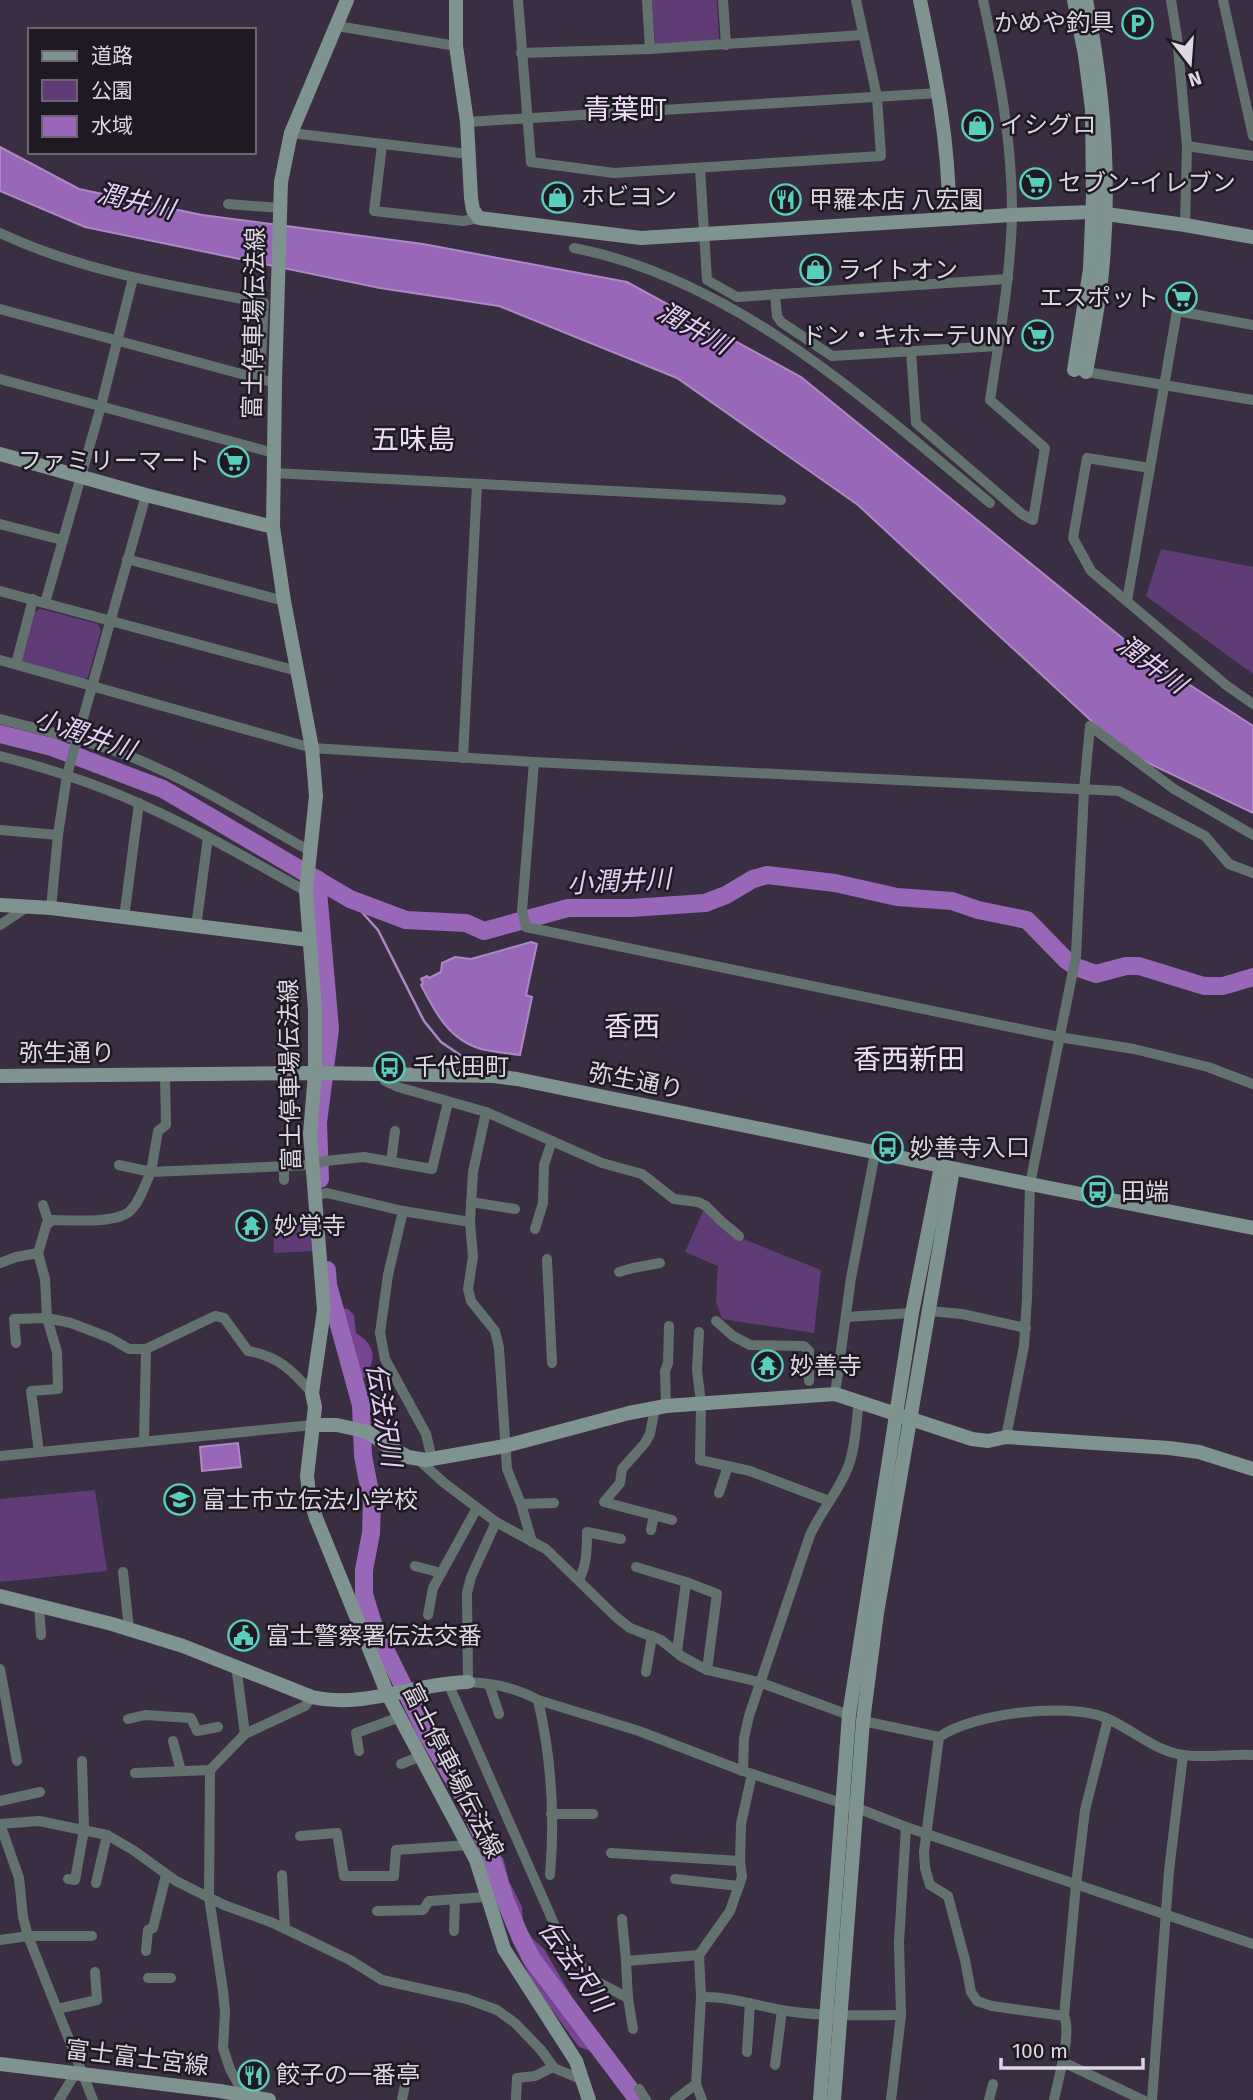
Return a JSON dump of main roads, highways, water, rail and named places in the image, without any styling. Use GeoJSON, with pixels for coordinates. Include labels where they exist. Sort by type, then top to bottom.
{"type":"FeatureCollection","features":[{"type":"Feature","properties":{"kind":"water","name":"潤井川"},"geometry":{"type":"Polygon","coordinates":[[[0,147],[79,189],[202,215],[423,244],[627,282],[801,377],[1142,654],[1253,726],[1253,813],[1125,752],[858,505],[677,378],[499,306],[380,288],[85,227],[0,191],[0,147]]]}},
{"type":"Feature","properties":{"kind":"water"},"geometry":{"type":"Polygon","coordinates":[[[531,942],[537,944],[526,995],[532,997],[520,1055],[481,1049],[460,1039],[438,1015],[421,985],[421,979],[441,972],[442,963],[455,957],[471,959],[531,942]]]}},
{"type":"Feature","properties":{"kind":"water"},"geometry":{"type":"Polygon","coordinates":[[[238,1443],[241,1467],[202,1471],[200,1447],[238,1443]]]}},
{"type":"Feature","properties":{"kind":"waterway","name":"小潤井川"},"geometry":{"type":"LineString","coordinates":[[0,734],[52,747],[163,789],[350,899],[406,920],[466,923],[484,931],[568,908],[631,908],[705,903],[726,895],[753,879],[767,875],[835,883],[897,897],[952,901],[978,910],[1027,920],[1066,960],[1076,967],[1096,974],[1126,966],[1139,966],[1204,986],[1223,986],[1253,977]]}},
{"type":"Feature","properties":{"kind":"waterway","name":"伝法沢川"},"geometry":{"type":"LineString","coordinates":[[317,879],[330,1029],[318,1122],[320,1179]]}},
{"type":"Feature","properties":{"kind":"waterway"},"geometry":{"type":"LineString","coordinates":[[350,899],[378,930],[424,1021],[441,1042],[466,1059],[484,1063]]}},
{"type":"Feature","properties":{"kind":"waterway","name":"伝法沢川"},"geometry":{"type":"LineString","coordinates":[[327,1270],[328,1285],[361,1405],[363,1456],[372,1502],[364,1594],[374,1627],[427,1734],[463,1795],[491,1855],[505,1900],[532,1959],[638,2100]]}},
{"type":"Feature","properties":{"kind":"place","name":"かめや釣具"},"geometry":{"type":"Point","coordinates":[1137,23]}},
{"type":"Feature","properties":{"kind":"place","name":"イシグロ"},"geometry":{"type":"Point","coordinates":[977,125]}},
{"type":"Feature","properties":{"kind":"place","name":"セブン-イレブン"},"geometry":{"type":"Point","coordinates":[1035,183]}},
{"type":"Feature","properties":{"kind":"place","name":"ホビヨン"},"geometry":{"type":"Point","coordinates":[558,197]}},
{"type":"Feature","properties":{"kind":"place","name":"甲羅本店 八宏園"},"geometry":{"type":"Point","coordinates":[786,200]}},
{"type":"Feature","properties":{"kind":"place","name":"ライトオン"},"geometry":{"type":"Point","coordinates":[815,270]}},
{"type":"Feature","properties":{"kind":"place","name":"エスポット"},"geometry":{"type":"Point","coordinates":[1182,298]}},
{"type":"Feature","properties":{"kind":"place","name":"ドン・キホーテUNY"},"geometry":{"type":"Point","coordinates":[1038,336]}},
{"type":"Feature","properties":{"kind":"place","name":"ファミリーマート"},"geometry":{"type":"Point","coordinates":[233,461]}},
{"type":"Feature","properties":{"kind":"place","name":"千代田町"},"geometry":{"type":"Point","coordinates":[390,1067]}},
{"type":"Feature","properties":{"kind":"place","name":"妙善寺入口"},"geometry":{"type":"Point","coordinates":[887,1148]}},
{"type":"Feature","properties":{"kind":"place","name":"田端"},"geometry":{"type":"Point","coordinates":[1098,1192]}},
{"type":"Feature","properties":{"kind":"place","name":"妙覚寺"},"geometry":{"type":"Point","coordinates":[251,1226]}},
{"type":"Feature","properties":{"kind":"place","name":"妙善寺"},"geometry":{"type":"Point","coordinates":[767,1366]}},
{"type":"Feature","properties":{"kind":"place","name":"富士市立伝法小学校"},"geometry":{"type":"Point","coordinates":[179,1500]}},
{"type":"Feature","properties":{"kind":"place","name":"富士警察署伝法交番"},"geometry":{"type":"Point","coordinates":[243,1636]}},
{"type":"Feature","properties":{"kind":"place","name":"餃子の一番亭"},"geometry":{"type":"Point","coordinates":[253,2075]}},
{"type":"Feature","properties":{"kind":"district","name":"青葉町"},"geometry":{"type":"Point","coordinates":[625,109]}},
{"type":"Feature","properties":{"kind":"district","name":"五味島"},"geometry":{"type":"Point","coordinates":[413,439]}},
{"type":"Feature","properties":{"kind":"district","name":"香西"},"geometry":{"type":"Point","coordinates":[632,1026]}},
{"type":"Feature","properties":{"kind":"district","name":"香西新田"},"geometry":{"type":"Point","coordinates":[909,1059]}}]}
